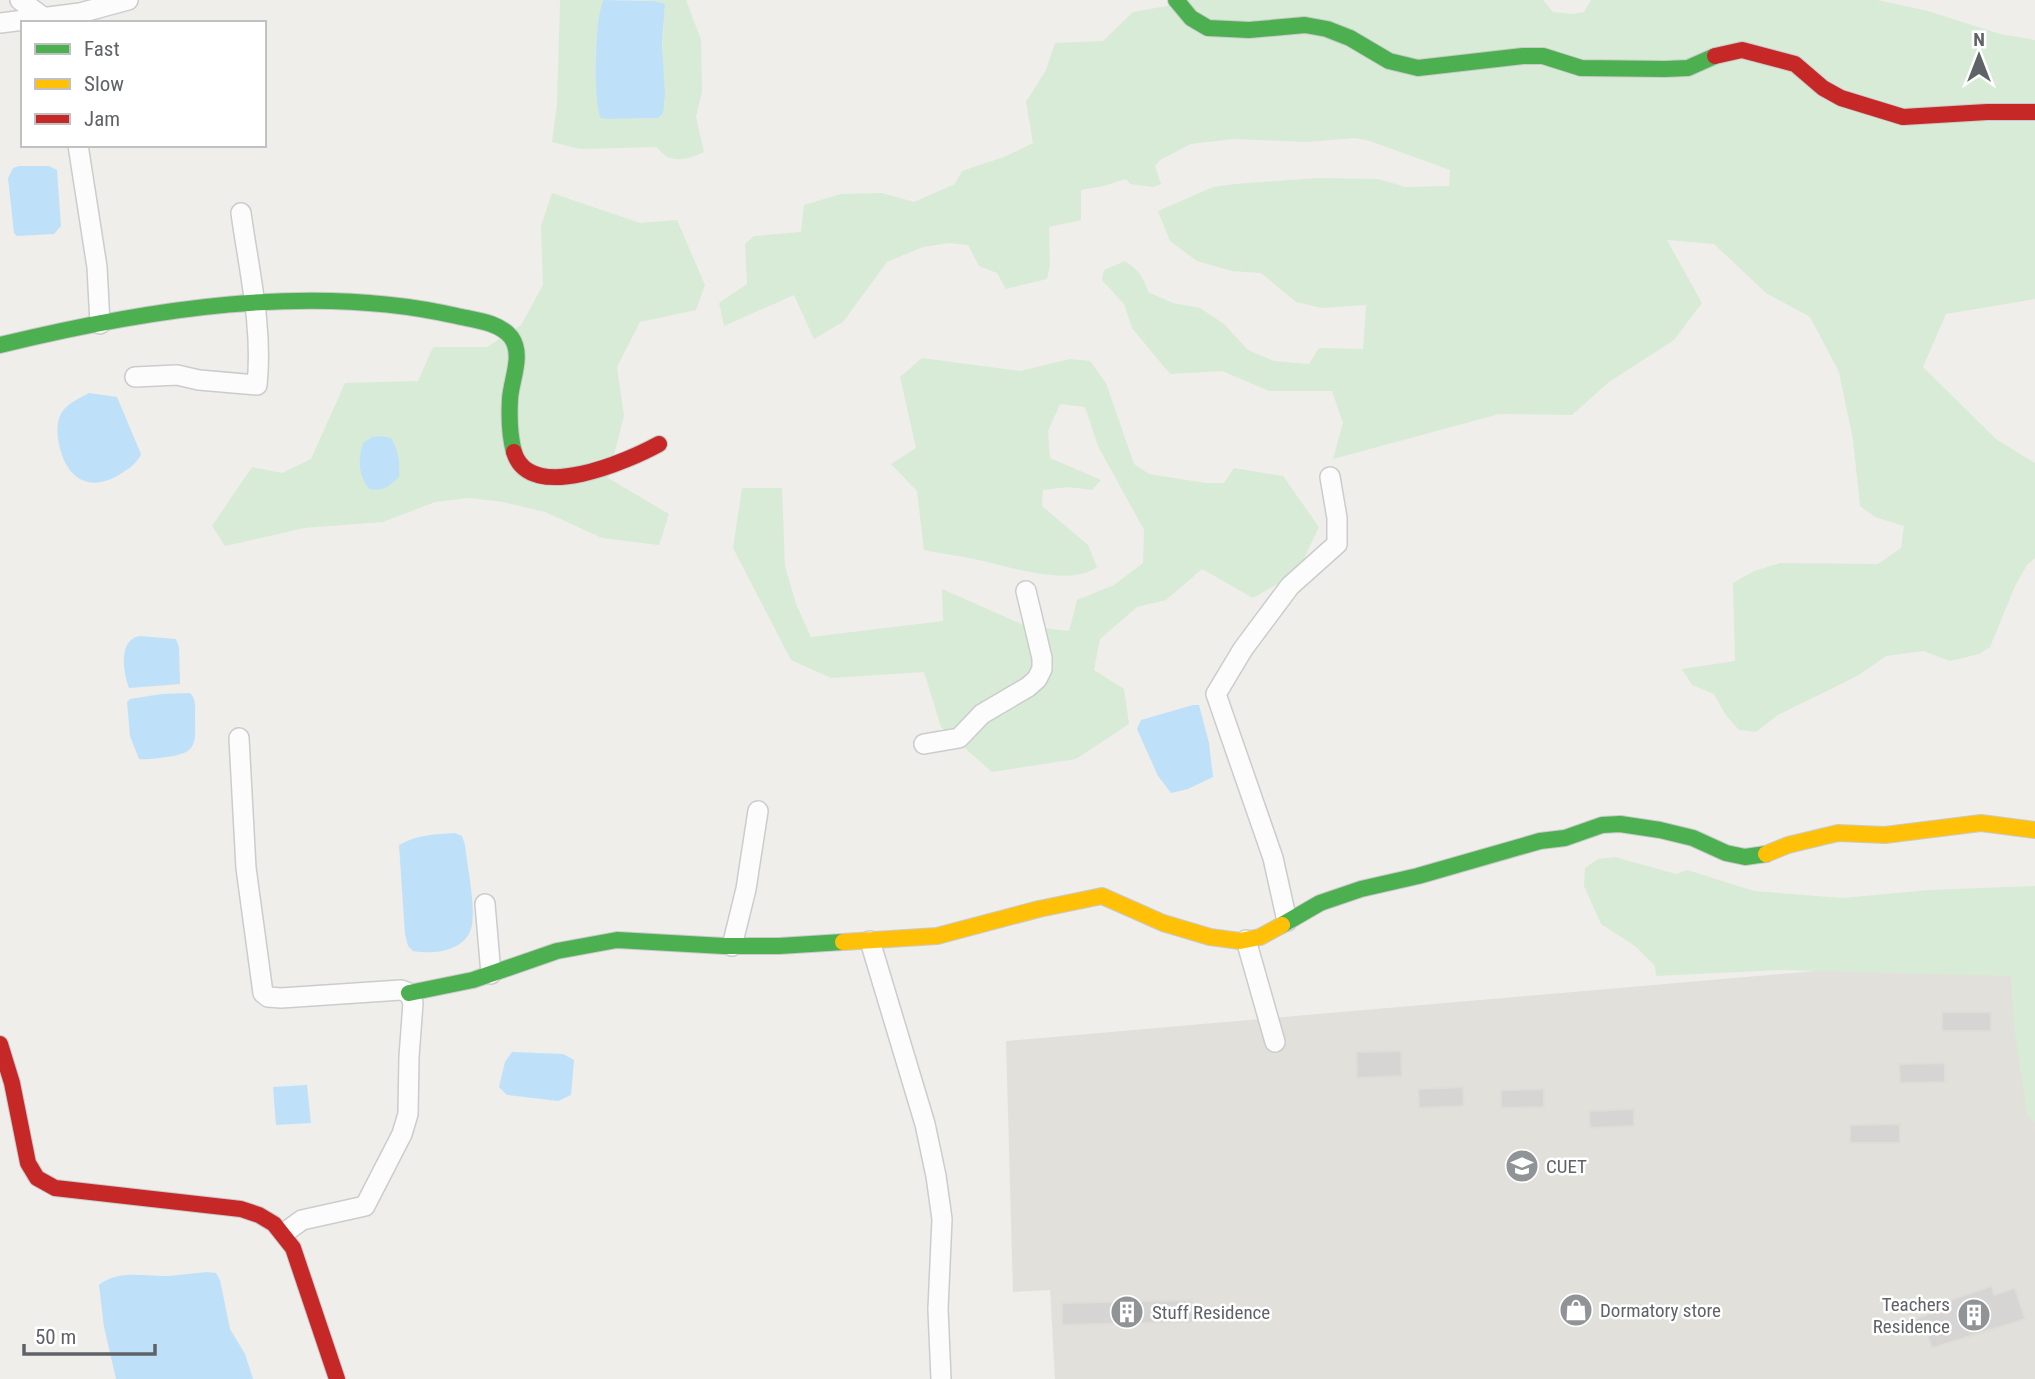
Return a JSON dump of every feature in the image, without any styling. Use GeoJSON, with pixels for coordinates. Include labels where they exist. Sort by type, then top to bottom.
{"type":"FeatureCollection","features":[{"type":"Feature","properties":{"kind":"street"},"geometry":{"type":"LineString","coordinates":[[20,0],[48,20],[128,0]]}},
{"type":"Feature","properties":{"kind":"street"},"geometry":{"type":"LineString","coordinates":[[1176,0],[1191,18],[1208,28],[1248,30],[1305,25],[1327,29],[1350,38],[1389,61],[1418,68],[1523,56],[1543,57],[1581,68],[1688,68],[1723,53],[1742,50],[1795,64],[1824,89],[1841,98],[1903,117],[2035,112]]}},
{"type":"Feature","properties":{"kind":"street"},"geometry":{"type":"LineString","coordinates":[[0,23],[21,22]]}},
{"type":"Feature","properties":{"kind":"street"},"geometry":{"type":"LineString","coordinates":[[78,147],[97,267],[100,324]]}},
{"type":"Feature","properties":{"kind":"street"},"geometry":{"type":"LineString","coordinates":[[135,377],[177,375],[257,385],[260,358],[256,304],[250,282],[241,213]]}},
{"type":"Feature","properties":{"kind":"street"},"geometry":{"type":"LineString","coordinates":[[0,345],[181,309],[312,301],[421,309],[500,327],[512,338],[517,363],[510,390],[512,450],[534,473],[545,477],[577,475],[626,461],[659,444]]}},
{"type":"Feature","properties":{"kind":"street"},"geometry":{"type":"LineString","coordinates":[[1287,921],[1273,858],[1240,770],[1216,694],[1242,649],[1290,586],[1337,544],[1337,518],[1330,477]]}},
{"type":"Feature","properties":{"kind":"street"},"geometry":{"type":"LineString","coordinates":[[924,744],[959,738],[982,714],[1037,680],[1042,669],[1042,658],[1026,591]]}},
{"type":"Feature","properties":{"kind":"street"},"geometry":{"type":"LineString","coordinates":[[239,738],[246,868],[263,993],[268,997],[282,998],[401,990],[409,993],[472,980],[556,951],[617,940],[779,946],[937,936],[976,928],[1039,909],[1102,896],[1163,923],[1210,937],[1246,940],[1260,937],[1320,903],[1361,889],[1418,876],[1540,841],[1565,838],[1602,825],[1620,824],[1660,830],[1693,838],[1727,853],[1745,857],[1763,855],[1788,845],[1838,833],[1885,835],[1981,823],[2035,830]]}},
{"type":"Feature","properties":{"kind":"street"},"geometry":{"type":"LineString","coordinates":[[732,946],[747,889],[758,811]]}},
{"type":"Feature","properties":{"kind":"street"},"geometry":{"type":"LineString","coordinates":[[485,904],[491,974]]}},
{"type":"Feature","properties":{"kind":"street"},"geometry":{"type":"LineString","coordinates":[[1246,940],[1275,1042]]}},
{"type":"Feature","properties":{"kind":"street"},"geometry":{"type":"LineString","coordinates":[[870,941],[925,1124],[936,1176],[942,1219],[937,1310],[942,1379]]}},
{"type":"Feature","properties":{"kind":"street"},"geometry":{"type":"LineString","coordinates":[[284,1233],[302,1220],[365,1206],[402,1134],[408,1114],[413,1003],[409,993]]}},
{"type":"Feature","properties":{"kind":"street"},"geometry":{"type":"LineString","coordinates":[[0,1044],[28,1160],[37,1178],[45,1185],[241,1209],[265,1217],[284,1233],[301,1260],[337,1379]]}},
{"type":"Feature","properties":{"kind":"shaded area","name":"CUET"},"geometry":{"type":"Polygon","coordinates":[[[2035,952],[2035,1379],[1055,1379],[1050,1290],[1013,1292],[1006,1041],[2035,952]]]}},
{"type":"Feature","properties":{"kind":"green space"},"geometry":{"type":"Polygon","coordinates":[[[560,0],[605,0],[596,41],[596,74],[601,117],[608,119],[658,118],[665,4],[627,0],[686,0],[701,40],[702,92],[696,117],[704,152],[673,159],[657,147],[580,149],[552,142],[557,104],[560,0]]]}},
{"type":"Feature","properties":{"kind":"green space"},"geometry":{"type":"Polygon","coordinates":[[[1180,0],[1543,0],[1553,12],[1572,14],[1584,12],[1591,0],[1877,0],[1928,11],[2000,34],[2035,40],[2035,299],[1946,314],[1923,367],[1996,439],[2035,463],[2035,558],[2027,565],[2015,586],[1990,647],[1979,654],[1950,661],[1923,651],[1886,656],[1859,675],[1778,715],[1756,732],[1739,730],[1725,714],[1714,694],[1692,685],[1682,669],[1735,661],[1733,583],[1754,571],[1780,563],[1878,564],[1901,548],[1904,526],[1875,517],[1860,506],[1853,440],[1839,372],[1810,317],[1766,293],[1714,244],[1667,240],[1702,303],[1674,340],[1609,382],[1572,415],[1499,414],[1333,459],[1343,423],[1332,391],[1269,391],[1222,371],[1170,374],[1132,328],[1124,304],[1102,280],[1104,270],[1125,261],[1140,274],[1148,292],[1173,303],[1200,308],[1224,324],[1248,350],[1274,361],[1309,364],[1319,348],[1363,349],[1366,305],[1322,308],[1296,302],[1261,273],[1232,271],[1197,261],[1170,241],[1158,211],[1213,187],[1235,184],[1316,178],[1378,179],[1405,187],[1449,186],[1450,170],[1370,141],[1355,138],[1306,142],[1233,139],[1191,144],[1160,160],[1155,166],[1161,184],[1153,187],[1130,184],[1126,179],[1081,190],[1081,220],[1049,227],[1050,266],[1047,279],[1006,289],[997,273],[979,266],[968,245],[949,243],[923,247],[887,262],[843,322],[814,339],[794,295],[724,326],[719,303],[747,284],[745,244],[754,236],[801,232],[804,205],[841,194],[882,193],[914,202],[955,184],[962,171],[1004,157],[1033,143],[1026,102],[1046,70],[1055,43],[1103,41],[1133,12],[1167,6],[1180,0]]]}},
{"type":"Feature","properties":{"kind":"green space"},"geometry":{"type":"Polygon","coordinates":[[[552,193],[640,223],[677,220],[705,285],[696,310],[640,322],[617,367],[624,416],[608,478],[669,514],[659,545],[602,538],[545,512],[503,502],[469,498],[435,502],[383,522],[304,528],[225,546],[212,526],[252,467],[282,473],[311,459],[345,383],[418,381],[433,347],[487,347],[521,325],[543,285],[541,226],[552,193]]]}},
{"type":"Feature","properties":{"kind":"green space"},"geometry":{"type":"Polygon","coordinates":[[[922,358],[1020,371],[1070,359],[1090,361],[1106,383],[1134,464],[1149,474],[1206,483],[1224,483],[1234,468],[1283,476],[1319,527],[1297,573],[1253,598],[1202,569],[1166,600],[1137,607],[1100,639],[1094,670],[1124,689],[1129,724],[1076,759],[992,772],[941,727],[924,672],[831,678],[791,660],[733,548],[742,488],[782,488],[785,566],[796,604],[811,637],[943,621],[942,589],[1026,626],[1069,631],[1077,600],[1114,585],[1143,563],[1144,530],[1098,446],[1085,407],[1060,404],[1048,431],[1050,458],[1101,480],[1092,490],[1068,487],[1043,490],[1042,506],[1088,545],[1097,567],[1072,575],[1040,574],[924,550],[917,491],[891,464],[916,448],[900,377],[922,358]]]}},
{"type":"Feature","properties":{"kind":"green space"},"geometry":{"type":"Polygon","coordinates":[[[1615,857],[1676,874],[1687,870],[1754,891],[1843,898],[1929,890],[2035,886],[2035,1122],[2027,1114],[2014,1027],[2011,976],[1781,970],[1656,976],[1655,966],[1635,946],[1601,924],[1584,886],[1585,868],[1598,859],[1615,857]]]}},
{"type":"Feature","properties":{"kind":"water"},"geometry":{"type":"Polygon","coordinates":[[[604,0],[654,1],[665,4],[662,45],[665,95],[663,113],[658,118],[601,118],[598,109],[596,59],[598,23],[604,0]]]}},
{"type":"Feature","properties":{"kind":"water"},"geometry":{"type":"Polygon","coordinates":[[[49,166],[57,170],[61,226],[54,234],[17,236],[14,233],[8,178],[13,168],[49,166]]]}},
{"type":"Feature","properties":{"kind":"water"},"geometry":{"type":"Polygon","coordinates":[[[89,393],[117,397],[141,454],[128,469],[100,482],[81,480],[74,474],[62,456],[58,436],[58,423],[62,412],[71,403],[89,393]]]}},
{"type":"Feature","properties":{"kind":"water"},"geometry":{"type":"Polygon","coordinates":[[[372,437],[391,438],[394,443],[399,477],[386,488],[369,489],[361,472],[361,449],[363,443],[372,437]]]}},
{"type":"Feature","properties":{"kind":"water"},"geometry":{"type":"Polygon","coordinates":[[[139,636],[176,639],[179,647],[180,684],[129,688],[124,666],[125,650],[132,639],[139,636]]]}},
{"type":"Feature","properties":{"kind":"water"},"geometry":{"type":"Polygon","coordinates":[[[190,693],[195,709],[195,736],[192,747],[176,755],[139,759],[130,736],[127,702],[130,699],[162,694],[190,693]]]}},
{"type":"Feature","properties":{"kind":"water"},"geometry":{"type":"Polygon","coordinates":[[[1199,705],[1209,743],[1213,777],[1188,789],[1171,793],[1158,776],[1137,729],[1141,720],[1199,705]]]}},
{"type":"Feature","properties":{"kind":"water"},"geometry":{"type":"Polygon","coordinates":[[[455,833],[462,836],[465,845],[472,900],[471,929],[455,947],[438,952],[413,951],[408,946],[405,934],[399,845],[419,837],[455,833]]]}},
{"type":"Feature","properties":{"kind":"water"},"geometry":{"type":"Polygon","coordinates":[[[512,1052],[563,1054],[574,1060],[571,1095],[558,1101],[507,1095],[499,1087],[505,1062],[512,1052]]]}},
{"type":"Feature","properties":{"kind":"water"},"geometry":{"type":"Polygon","coordinates":[[[307,1085],[311,1123],[276,1125],[273,1087],[307,1085]]]}},
{"type":"Feature","properties":{"kind":"water"},"geometry":{"type":"Polygon","coordinates":[[[216,1273],[220,1280],[230,1329],[245,1354],[253,1379],[116,1379],[104,1327],[99,1285],[124,1275],[169,1276],[216,1273]]]}},
{"type":"Feature","properties":{"kind":"building"},"geometry":{"type":"Polygon","coordinates":[[[1942,1012],[1991,1012],[1991,1031],[1942,1031],[1942,1012]]]}},
{"type":"Feature","properties":{"kind":"building"},"geometry":{"type":"Polygon","coordinates":[[[1401,1051],[1402,1076],[1357,1078],[1356,1052],[1401,1051]]]}},
{"type":"Feature","properties":{"kind":"building"},"geometry":{"type":"Polygon","coordinates":[[[1945,1063],[1945,1082],[1900,1083],[1899,1064],[1945,1063]]]}},
{"type":"Feature","properties":{"kind":"building"},"geometry":{"type":"Polygon","coordinates":[[[1463,1087],[1464,1106],[1419,1108],[1418,1089],[1463,1087]]]}},
{"type":"Feature","properties":{"kind":"building"},"geometry":{"type":"Polygon","coordinates":[[[1544,1089],[1544,1107],[1501,1108],[1501,1090],[1544,1089]]]}},
{"type":"Feature","properties":{"kind":"building"},"geometry":{"type":"Polygon","coordinates":[[[1634,1109],[1634,1126],[1590,1128],[1589,1111],[1634,1109]]]}},
{"type":"Feature","properties":{"kind":"building"},"geometry":{"type":"Polygon","coordinates":[[[1900,1124],[1900,1143],[1850,1143],[1850,1125],[1900,1124]]]}},
{"type":"Feature","properties":{"kind":"building","name":"Teachers Residence"},"geometry":{"type":"Polygon","coordinates":[[[1992,1286],[1994,1295],[2015,1288],[2025,1319],[1932,1348],[1927,1334],[1920,1336],[1915,1319],[1934,1312],[1932,1306],[1992,1286]]]}},
{"type":"Feature","properties":{"kind":"building","name":"Stuff Residence"},"geometry":{"type":"Polygon","coordinates":[[[1192,1300],[1193,1322],[1062,1325],[1062,1303],[1192,1300]]]}},
{"type":"Feature","properties":{"kind":"traffic: fast"},"geometry":{"type":"LineString","coordinates":[[1176,0],[1191,18],[1208,28],[1249,30],[1305,25],[1327,29],[1350,38],[1389,61],[1418,68],[1543,56],[1581,68],[1665,69],[1688,68],[1715,56]]}},
{"type":"Feature","properties":{"kind":"traffic: fast"},"geometry":{"type":"LineString","coordinates":[[0,345],[169,311],[286,301],[344,301],[401,306],[486,322],[506,332],[515,344],[517,360],[510,412],[514,452]]}},
{"type":"Feature","properties":{"kind":"traffic: fast"},"geometry":{"type":"LineString","coordinates":[[1282,925],[1320,903],[1361,889],[1418,876],[1540,841],[1565,838],[1602,825],[1620,824],[1660,830],[1693,838],[1726,853],[1745,857],[1766,854]]}},
{"type":"Feature","properties":{"kind":"traffic: fast"},"geometry":{"type":"LineString","coordinates":[[409,993],[473,980],[557,951],[617,940],[724,946],[843,942]]}},
{"type":"Feature","properties":{"kind":"traffic: slow"},"geometry":{"type":"LineString","coordinates":[[1766,854],[1788,845],[1838,833],[1885,835],[1981,823],[2035,830]]}},
{"type":"Feature","properties":{"kind":"traffic: slow"},"geometry":{"type":"LineString","coordinates":[[843,942],[937,936],[1039,909],[1102,896],[1163,923],[1210,937],[1240,941],[1260,937],[1282,925]]}},
{"type":"Feature","properties":{"kind":"traffic: jam"},"geometry":{"type":"LineString","coordinates":[[1715,56],[1742,50],[1795,64],[1823,88],[1841,98],[1903,117],[2035,112]]}},
{"type":"Feature","properties":{"kind":"traffic: jam"},"geometry":{"type":"LineString","coordinates":[[514,452],[524,468],[539,475],[559,477],[605,468],[659,444]]}},
{"type":"Feature","properties":{"kind":"traffic: jam"},"geometry":{"type":"LineString","coordinates":[[0,1044],[12,1083],[28,1163],[37,1178],[55,1188],[241,1209],[274,1224],[293,1248],[337,1379]]}},
{"type":"Feature","properties":{"kind":"place","name":"CUET"},"geometry":{"type":"Point","coordinates":[1522,1166]}},
{"type":"Feature","properties":{"kind":"place","name":"Dormatory store"},"geometry":{"type":"Point","coordinates":[1576,1310]}},
{"type":"Feature","properties":{"kind":"place","name":"Stuff Residence"},"geometry":{"type":"Point","coordinates":[1127,1312]}},
{"type":"Feature","properties":{"kind":"place","name":"Teachers Residence"},"geometry":{"type":"Point","coordinates":[1974,1315]}}]}
